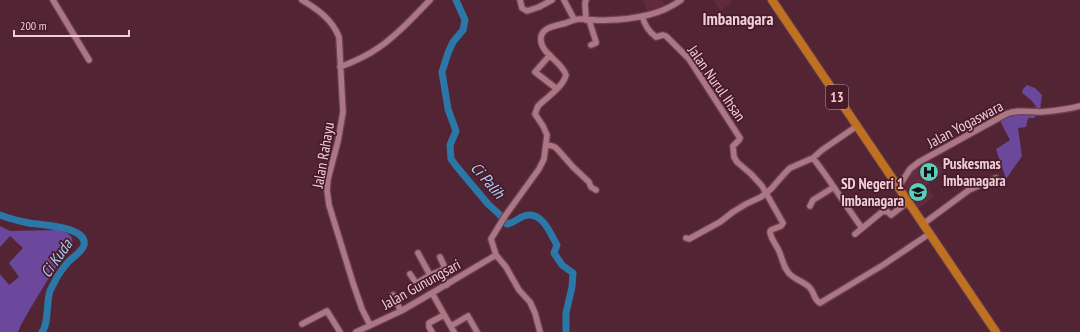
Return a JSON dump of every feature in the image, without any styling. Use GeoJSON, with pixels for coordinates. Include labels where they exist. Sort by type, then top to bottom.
{"type":"FeatureCollection","features":[{"type":"Feature","properties":{"kind":"highway","name":"13"},"geometry":{"type":"LineString","coordinates":[[772,0],[996,332]]}},
{"type":"Feature","properties":{"kind":"highway","name":"13"},"geometry":{"type":"LineString","coordinates":[[957,276],[962,289],[989,330]]}},
{"type":"Feature","properties":{"kind":"street"},"geometry":{"type":"LineString","coordinates":[[53,0],[89,60]]}},
{"type":"Feature","properties":{"kind":"street","name":"Jalan Rahayu"},"geometry":{"type":"LineString","coordinates":[[302,0],[318,9],[339,37],[343,112],[338,141],[328,179],[327,190],[333,221],[358,298],[370,325]]}},
{"type":"Feature","properties":{"kind":"street"},"geometry":{"type":"LineString","coordinates":[[340,67],[349,64],[380,47],[398,32],[430,0]]}},
{"type":"Feature","properties":{"kind":"street"},"geometry":{"type":"LineString","coordinates":[[520,0],[522,8],[527,11],[552,0]]}},
{"type":"Feature","properties":{"kind":"street"},"geometry":{"type":"LineString","coordinates":[[564,0],[574,19]]}},
{"type":"Feature","properties":{"kind":"street"},"geometry":{"type":"LineString","coordinates":[[586,0],[587,20],[596,42],[591,46]]}},
{"type":"Feature","properties":{"kind":"street"},"geometry":{"type":"LineString","coordinates":[[540,332],[535,313],[530,302],[519,290],[506,267],[496,255],[491,239],[544,159],[547,139],[546,132],[536,118],[535,114],[538,106],[561,86],[565,80],[566,75],[542,44],[542,34],[549,27],[566,23],[574,19],[598,21],[622,20],[668,9],[681,0]]}},
{"type":"Feature","properties":{"kind":"street","name":"Jalan Nurul Ihsan"},"geometry":{"type":"LineString","coordinates":[[642,16],[648,31],[656,37],[663,35],[666,36],[689,59],[740,138],[733,146],[734,157],[757,180],[767,193]]}},
{"type":"Feature","properties":{"kind":"street"},"geometry":{"type":"LineString","coordinates":[[550,55],[535,72],[557,89]]}},
{"type":"Feature","properties":{"kind":"street","name":"Jalan Yogaswara"},"geometry":{"type":"LineString","coordinates":[[898,188],[910,169],[919,162],[1006,114],[1016,111],[1040,112],[1080,106]]}},
{"type":"Feature","properties":{"kind":"street"},"geometry":{"type":"LineString","coordinates":[[686,238],[689,240],[700,234],[739,208],[767,193],[790,168],[813,158],[857,126]]}},
{"type":"Feature","properties":{"kind":"street"},"geometry":{"type":"LineString","coordinates":[[546,144],[555,147],[589,182],[591,187],[596,190]]}},
{"type":"Feature","properties":{"kind":"street"},"geometry":{"type":"LineString","coordinates":[[813,158],[862,228]]}},
{"type":"Feature","properties":{"kind":"street"},"geometry":{"type":"LineString","coordinates":[[923,224],[969,190],[996,178]]}},
{"type":"Feature","properties":{"kind":"street"},"geometry":{"type":"LineString","coordinates":[[810,206],[813,200],[834,187]]}},
{"type":"Feature","properties":{"kind":"street"},"geometry":{"type":"LineString","coordinates":[[767,193],[783,223],[781,226],[771,230],[770,232],[787,271],[792,277],[808,286],[813,292],[815,300],[820,303],[883,265],[929,234]]}},
{"type":"Feature","properties":{"kind":"street"},"geometry":{"type":"LineString","coordinates":[[855,234],[883,211],[892,215],[908,202]]}},
{"type":"Feature","properties":{"kind":"street"},"geometry":{"type":"LineString","coordinates":[[418,253],[430,275]]}},
{"type":"Feature","properties":{"kind":"street","name":"Jalan Gunungsari"},"geometry":{"type":"LineString","coordinates":[[356,332],[432,294],[496,255]]}},
{"type":"Feature","properties":{"kind":"street"},"geometry":{"type":"LineString","coordinates":[[410,274],[417,283],[440,271],[445,268],[440,257]]}},
{"type":"Feature","properties":{"kind":"street"},"geometry":{"type":"LineString","coordinates":[[440,271],[447,285]]}},
{"type":"Feature","properties":{"kind":"street"},"geometry":{"type":"LineString","coordinates":[[432,294],[454,332]]}},
{"type":"Feature","properties":{"kind":"street"},"geometry":{"type":"LineString","coordinates":[[392,295],[401,310]]}},
{"type":"Feature","properties":{"kind":"street"},"geometry":{"type":"LineString","coordinates":[[302,324],[327,311],[340,332]]}},
{"type":"Feature","properties":{"kind":"street"},"geometry":{"type":"LineString","coordinates":[[432,332],[429,327],[429,323],[444,314]]}},
{"type":"Feature","properties":{"kind":"street"},"geometry":{"type":"LineString","coordinates":[[451,326],[468,316],[477,332]]}},
{"type":"Feature","properties":{"kind":"shaded area"},"geometry":{"type":"Polygon","coordinates":[[[643,0],[663,0],[666,7],[648,13],[643,0]]]}},
{"type":"Feature","properties":{"kind":"shaded area"},"geometry":{"type":"Polygon","coordinates":[[[713,0],[730,0],[732,3],[721,11],[713,0]]]}},
{"type":"Feature","properties":{"kind":"shaded area"},"geometry":{"type":"Polygon","coordinates":[[[1027,85],[1035,88],[1042,95],[1040,110],[1037,109],[1031,100],[1022,93],[1023,89],[1027,85]]]}},
{"type":"Feature","properties":{"kind":"shaded area"},"geometry":{"type":"Polygon","coordinates":[[[1012,113],[1039,113],[1034,118],[1028,118],[1026,127],[1018,128],[1022,156],[1006,179],[996,149],[1010,140],[999,119],[1012,113]]]}},
{"type":"Feature","properties":{"kind":"shaded area"},"geometry":{"type":"Polygon","coordinates":[[[930,157],[933,162],[945,169],[926,186],[934,197],[918,209],[901,185],[910,170],[930,157]]]}},
{"type":"Feature","properties":{"kind":"shaded area"},"geometry":{"type":"Polygon","coordinates":[[[0,226],[10,231],[57,230],[69,234],[73,242],[43,288],[18,332],[0,332],[0,274],[9,285],[19,277],[9,263],[23,248],[10,236],[0,247],[0,226]]]}},
{"type":"Feature","properties":{"kind":"waterway","name":"Ci Palih"},"geometry":{"type":"LineString","coordinates":[[456,0],[465,20],[463,30],[453,42],[442,72],[448,109],[456,131],[450,145],[451,159],[488,204],[507,224],[512,223],[524,216],[530,215],[536,216],[545,224],[557,245],[554,253],[562,265],[573,273],[572,287],[566,313],[566,332]]}},
{"type":"Feature","properties":{"kind":"waterway","name":"Ci Kuda"},"geometry":{"type":"LineString","coordinates":[[0,215],[25,222],[71,230],[79,234],[83,239],[83,248],[68,262],[57,277],[51,289],[46,324],[42,332]]}},
{"type":"Feature","properties":{"kind":"place","name":"Puskesmas Imbanagara"},"geometry":{"type":"Point","coordinates":[929,172]}},
{"type":"Feature","properties":{"kind":"place","name":"SD Negeri 1 Imbanagara"},"geometry":{"type":"Point","coordinates":[918,192]}},
{"type":"Feature","properties":{"kind":"district","name":"Imbanagara"},"geometry":{"type":"Point","coordinates":[738,19]}}]}
